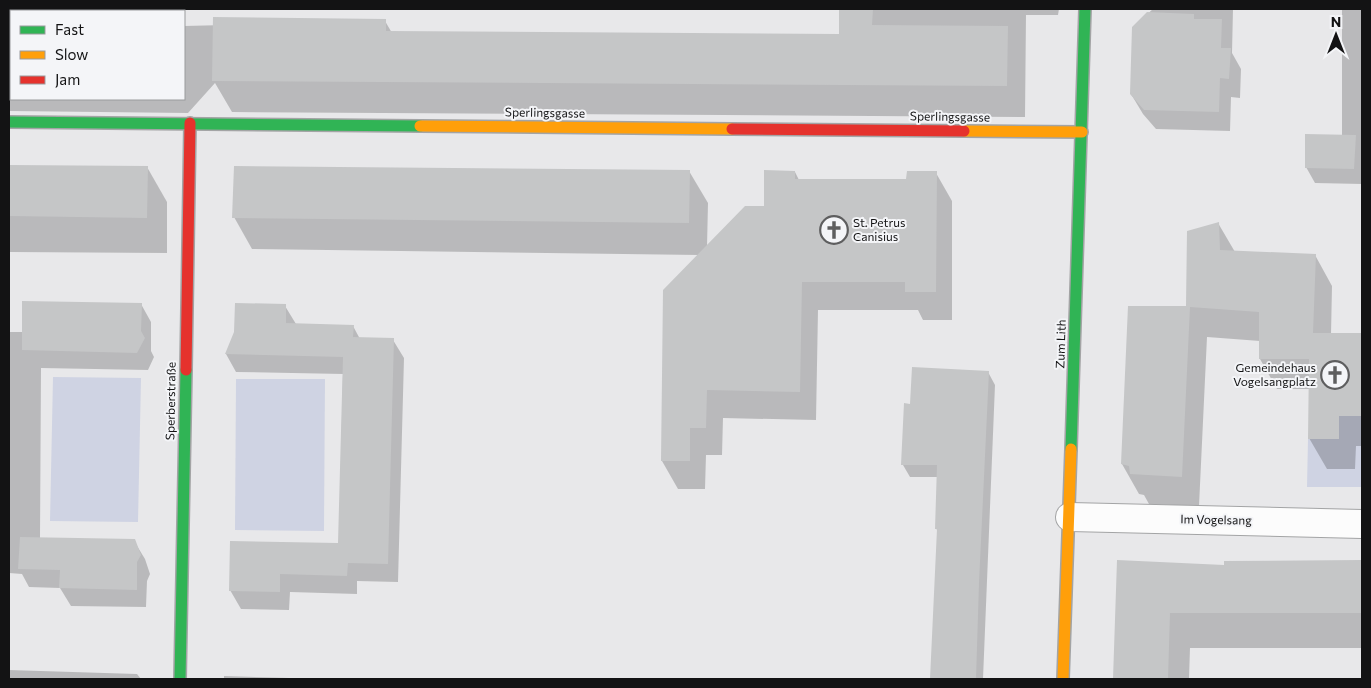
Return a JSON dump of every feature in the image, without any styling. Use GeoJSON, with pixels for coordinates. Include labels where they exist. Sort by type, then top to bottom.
{"type":"FeatureCollection","features":[{"type":"Feature","properties":{"kind":"street","name":"Zum Lith"},"geometry":{"type":"LineString","coordinates":[[1063,679],[1070,517],[1085,9]]}},
{"type":"Feature","properties":{"kind":"street","name":"Sperlingsgasse"},"geometry":{"type":"LineString","coordinates":[[9,122],[1082,132]]}},
{"type":"Feature","properties":{"kind":"street","name":"Sperberstraße"},"geometry":{"type":"LineString","coordinates":[[180,679],[190,123]]}},
{"type":"Feature","properties":{"kind":"street","name":"Im Vogelsang"},"geometry":{"type":"LineString","coordinates":[[1070,517],[1362,524]]}},
{"type":"Feature","properties":{"kind":"shaded area"},"geometry":{"type":"Polygon","coordinates":[[[53,377],[141,378],[138,522],[50,521],[53,377]]]}},
{"type":"Feature","properties":{"kind":"shaded area"},"geometry":{"type":"Polygon","coordinates":[[[236,379],[325,379],[324,531],[235,530],[236,379]]]}},
{"type":"Feature","properties":{"kind":"shaded area"},"geometry":{"type":"Polygon","coordinates":[[[1339,416],[1362,416],[1362,487],[1307,487],[1308,439],[1338,439],[1339,416]]]}},
{"type":"Feature","properties":{"kind":"building"},"geometry":{"type":"Polygon","coordinates":[[[839,9],[873,9],[872,25],[1008,26],[1007,86],[212,81],[213,17],[386,19],[386,31],[839,34],[839,9]]]}},
{"type":"Feature","properties":{"kind":"building"},"geometry":{"type":"Polygon","coordinates":[[[1147,12],[1194,14],[1194,19],[1222,19],[1221,48],[1231,48],[1229,79],[1220,78],[1219,112],[1144,110],[1130,94],[1132,27],[1147,12]]]}},
{"type":"Feature","properties":{"kind":"building"},"geometry":{"type":"Polygon","coordinates":[[[1305,134],[1356,135],[1354,169],[1305,168],[1305,134]]]}},
{"type":"Feature","properties":{"kind":"building"},"geometry":{"type":"Polygon","coordinates":[[[9,165],[148,166],[147,218],[9,216],[9,165]]]}},
{"type":"Feature","properties":{"kind":"building"},"geometry":{"type":"Polygon","coordinates":[[[234,166],[690,170],[689,223],[232,218],[234,166]]]}},
{"type":"Feature","properties":{"kind":"building"},"geometry":{"type":"Polygon","coordinates":[[[764,170],[795,171],[795,179],[906,179],[907,171],[937,171],[936,292],[905,292],[905,282],[802,282],[800,392],[707,390],[706,428],[690,428],[690,461],[661,461],[663,290],[745,206],[764,206],[764,170]]]}},
{"type":"Feature","properties":{"kind":"building"},"geometry":{"type":"Polygon","coordinates":[[[1219,222],[1220,250],[1316,254],[1313,333],[1362,333],[1362,416],[1339,416],[1339,439],[1308,439],[1309,359],[1259,359],[1259,312],[1190,307],[1182,477],[1130,474],[1129,466],[1121,464],[1128,306],[1186,306],[1187,231],[1219,222]]]}},
{"type":"Feature","properties":{"kind":"building"},"geometry":{"type":"Polygon","coordinates":[[[22,301],[142,303],[141,331],[145,338],[137,353],[22,350],[22,301]]]}},
{"type":"Feature","properties":{"kind":"building"},"geometry":{"type":"Polygon","coordinates":[[[235,303],[286,304],[286,323],[354,325],[353,337],[394,338],[388,564],[348,563],[347,576],[280,574],[280,592],[229,591],[230,541],[338,543],[343,357],[225,354],[234,332],[235,303]]]}},
{"type":"Feature","properties":{"kind":"building"},"geometry":{"type":"Polygon","coordinates":[[[912,367],[989,371],[976,679],[930,679],[937,529],[935,529],[937,465],[901,465],[904,403],[910,404],[912,367]]]}},
{"type":"Feature","properties":{"kind":"building"},"geometry":{"type":"Polygon","coordinates":[[[20,537],[135,539],[141,555],[137,562],[137,590],[59,588],[60,570],[18,569],[20,537]]]}},
{"type":"Feature","properties":{"kind":"building"},"geometry":{"type":"Polygon","coordinates":[[[1117,560],[1224,565],[1224,561],[1362,560],[1362,613],[1170,613],[1168,679],[1113,679],[1117,560]]]}},
{"type":"Feature","properties":{"kind":"traffic: fast"},"geometry":{"type":"LineString","coordinates":[[1071,449],[1085,9]]}},
{"type":"Feature","properties":{"kind":"traffic: fast"},"geometry":{"type":"LineString","coordinates":[[9,122],[420,126]]}},
{"type":"Feature","properties":{"kind":"traffic: fast"},"geometry":{"type":"LineString","coordinates":[[180,679],[186,370]]}},
{"type":"Feature","properties":{"kind":"traffic: slow"},"geometry":{"type":"LineString","coordinates":[[420,126],[732,129]]}},
{"type":"Feature","properties":{"kind":"traffic: slow"},"geometry":{"type":"LineString","coordinates":[[964,131],[1082,132]]}},
{"type":"Feature","properties":{"kind":"traffic: slow"},"geometry":{"type":"LineString","coordinates":[[1063,679],[1071,449]]}},
{"type":"Feature","properties":{"kind":"traffic: jam"},"geometry":{"type":"LineString","coordinates":[[186,370],[190,123]]}},
{"type":"Feature","properties":{"kind":"traffic: jam"},"geometry":{"type":"LineString","coordinates":[[732,129],[964,131]]}},
{"type":"Feature","properties":{"kind":"place","name":"St. Petrus Canisius"},"geometry":{"type":"Point","coordinates":[834,230]}},
{"type":"Feature","properties":{"kind":"place","name":"Gemeindehaus Vogelsangplatz"},"geometry":{"type":"Point","coordinates":[1335,375]}}]}
